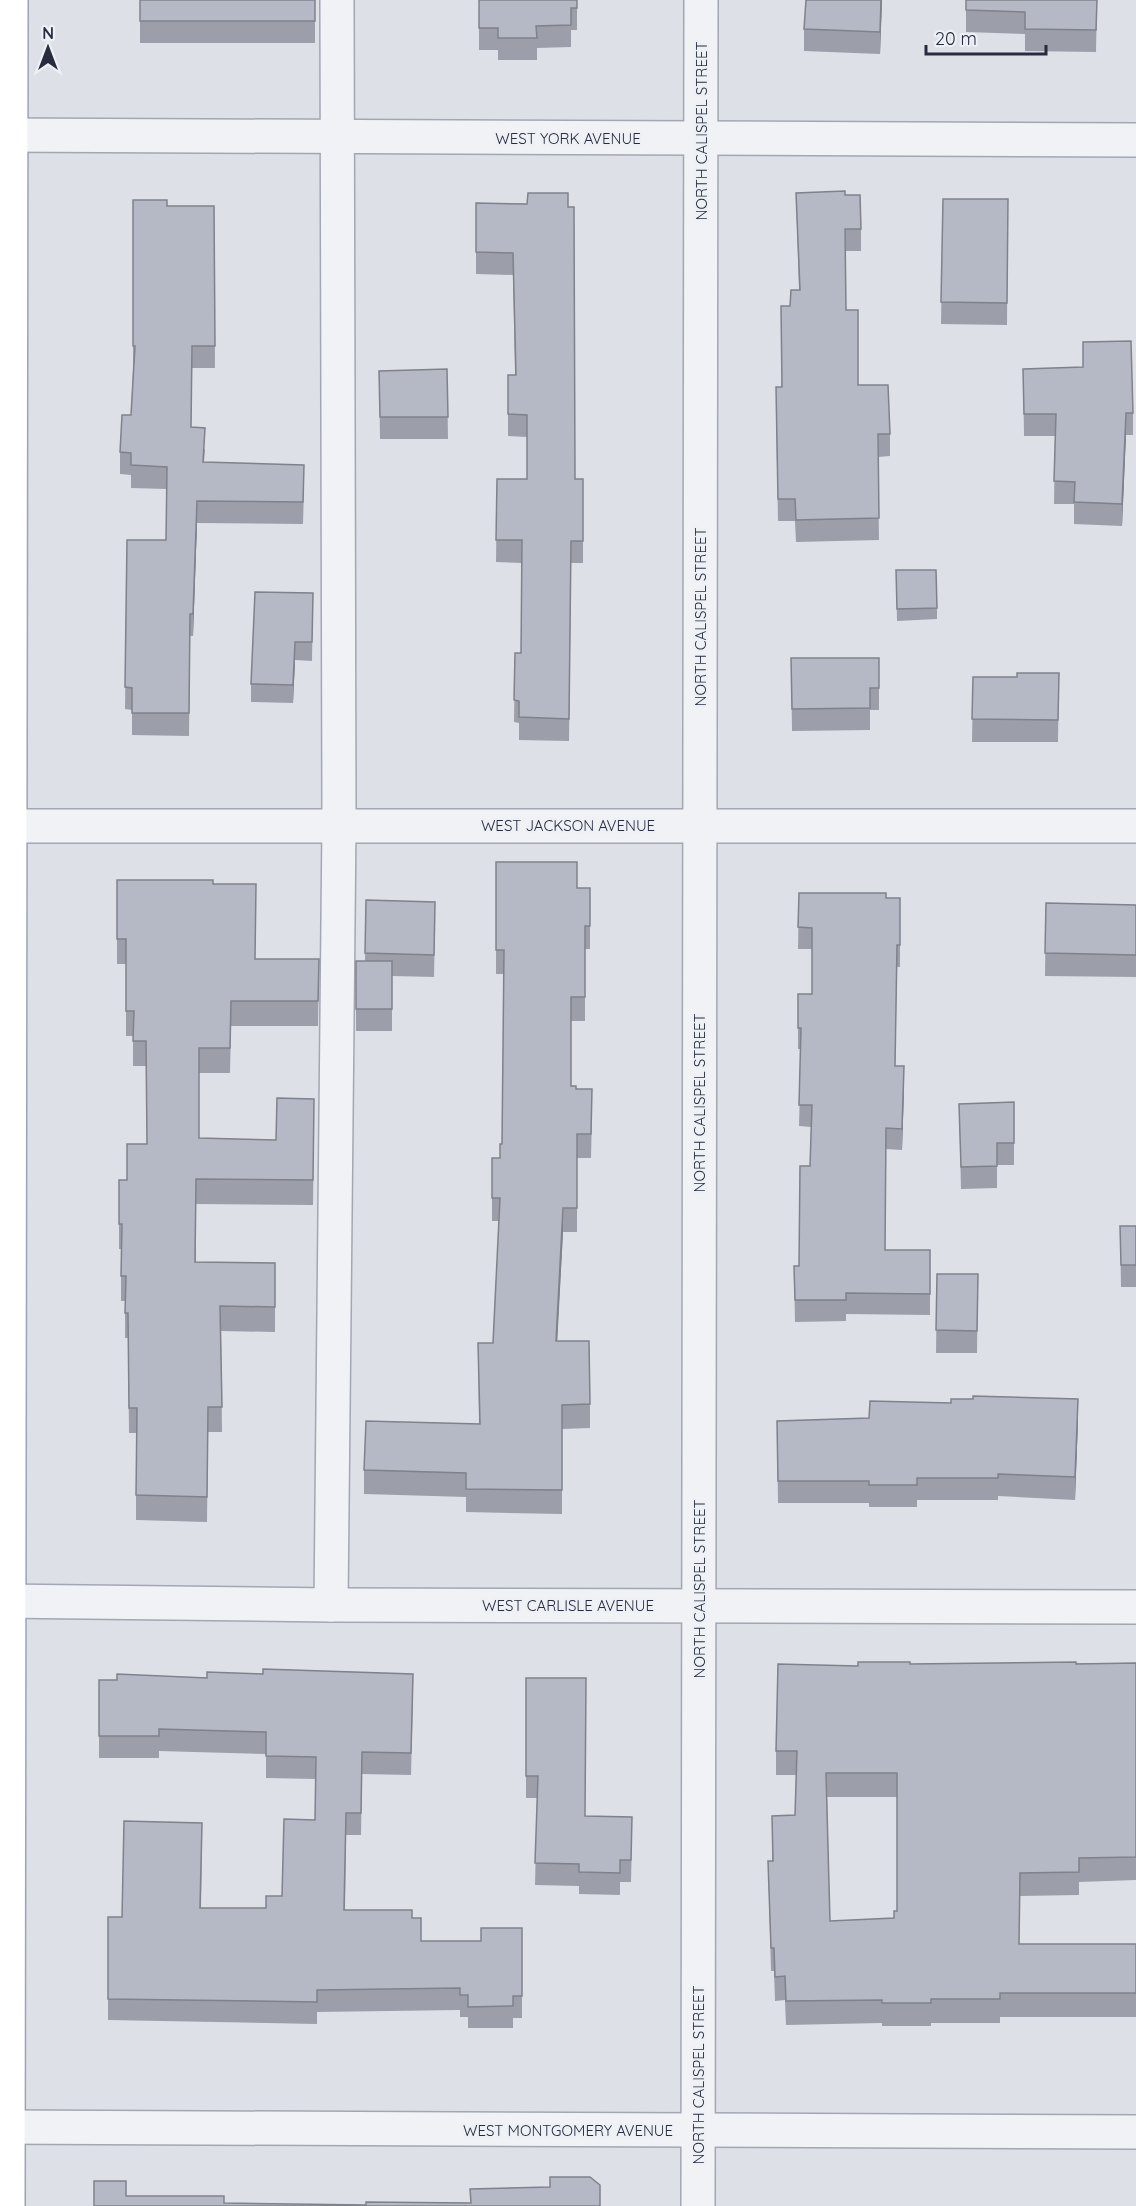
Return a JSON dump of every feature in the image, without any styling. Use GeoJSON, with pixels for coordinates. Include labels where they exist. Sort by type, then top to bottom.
{"type":"FeatureCollection","features":[{"type":"Feature","properties":{"kind":"main road"},"geometry":{"type":"LineString","coordinates":[[8,2206],[4,2127],[4,826],[5,135],[11,0]]}},
{"type":"Feature","properties":{"kind":"street"},"geometry":{"type":"LineString","coordinates":[[330,1605],[339,824],[337,0]]}},
{"type":"Feature","properties":{"kind":"street","name":"NORTH CALISPEL STREET"},"geometry":{"type":"LineString","coordinates":[[698,2206],[701,0]]}},
{"type":"Feature","properties":{"kind":"street","name":"WEST YORK AVENUE"},"geometry":{"type":"LineString","coordinates":[[5,135],[1136,140]]}},
{"type":"Feature","properties":{"kind":"street","name":"WEST JACKSON AVENUE"},"geometry":{"type":"LineString","coordinates":[[4,826],[339,824],[1136,826]]}},
{"type":"Feature","properties":{"kind":"street","name":"WEST CARLISLE AVENUE"},"geometry":{"type":"LineString","coordinates":[[4,1601],[330,1605],[1136,1607]]}},
{"type":"Feature","properties":{"kind":"street","name":"WEST MONTGOMERY AVENUE"},"geometry":{"type":"LineString","coordinates":[[4,2127],[1136,2132]]}},
{"type":"Feature","properties":{"kind":"building"},"geometry":{"type":"Polygon","coordinates":[[[140,0],[315,0],[315,21],[140,21],[140,0]]]}},
{"type":"Feature","properties":{"kind":"building"},"geometry":{"type":"Polygon","coordinates":[[[479,0],[577,0],[577,8],[571,8],[571,25],[536,26],[537,38],[498,38],[498,28],[479,28],[479,0]]]}},
{"type":"Feature","properties":{"kind":"building"},"geometry":{"type":"Polygon","coordinates":[[[806,0],[881,0],[880,32],[804,29],[806,0]]]}},
{"type":"Feature","properties":{"kind":"building"},"geometry":{"type":"Polygon","coordinates":[[[966,0],[1097,0],[1096,30],[1025,29],[1025,12],[966,10],[966,0]]]}},
{"type":"Feature","properties":{"kind":"building"},"geometry":{"type":"Polygon","coordinates":[[[845,191],[845,195],[860,195],[861,229],[845,229],[846,310],[858,310],[858,385],[888,385],[890,434],[878,434],[879,518],[796,520],[795,499],[778,499],[776,387],[782,387],[781,306],[790,306],[791,290],[800,290],[796,193],[845,191]]]}},
{"type":"Feature","properties":{"kind":"building"},"geometry":{"type":"Polygon","coordinates":[[[528,193],[568,193],[568,207],[574,207],[575,479],[583,479],[583,541],[571,541],[569,719],[519,717],[519,701],[514,700],[515,653],[521,653],[522,540],[496,540],[497,479],[527,479],[527,415],[508,414],[508,375],[516,375],[513,253],[476,252],[476,203],[527,204],[528,193]]]}},
{"type":"Feature","properties":{"kind":"building"},"geometry":{"type":"Polygon","coordinates":[[[943,199],[1008,199],[1007,303],[941,302],[943,199]]]}},
{"type":"Feature","properties":{"kind":"building"},"geometry":{"type":"Polygon","coordinates":[[[133,200],[167,200],[167,206],[214,206],[215,346],[192,346],[191,427],[205,428],[203,462],[304,465],[303,502],[197,501],[193,614],[190,614],[189,713],[132,713],[132,688],[125,687],[127,540],[166,540],[167,467],[131,465],[131,453],[120,452],[122,415],[131,415],[135,346],[133,346],[133,200]]]}},
{"type":"Feature","properties":{"kind":"building"},"geometry":{"type":"Polygon","coordinates":[[[1131,341],[1133,413],[1126,413],[1122,504],[1074,502],[1075,482],[1054,481],[1056,414],[1024,414],[1023,369],[1083,367],[1083,342],[1131,341]]]}},
{"type":"Feature","properties":{"kind":"building"},"geometry":{"type":"Polygon","coordinates":[[[447,369],[448,417],[380,417],[379,371],[447,369]]]}},
{"type":"Feature","properties":{"kind":"building"},"geometry":{"type":"Polygon","coordinates":[[[896,570],[936,570],[937,608],[897,609],[896,570]]]}},
{"type":"Feature","properties":{"kind":"building"},"geometry":{"type":"Polygon","coordinates":[[[255,592],[313,593],[312,642],[295,642],[293,685],[251,684],[255,592]]]}},
{"type":"Feature","properties":{"kind":"building"},"geometry":{"type":"Polygon","coordinates":[[[791,658],[879,658],[879,688],[870,688],[870,708],[792,709],[791,658]]]}},
{"type":"Feature","properties":{"kind":"building"},"geometry":{"type":"Polygon","coordinates":[[[1017,673],[1059,673],[1058,720],[972,719],[973,677],[1017,677],[1017,673]]]}},
{"type":"Feature","properties":{"kind":"building"},"geometry":{"type":"Polygon","coordinates":[[[496,862],[577,862],[577,888],[590,888],[590,926],[585,926],[585,997],[571,997],[571,1086],[576,1086],[576,1089],[592,1089],[591,1134],[577,1134],[577,1208],[563,1208],[556,1341],[589,1341],[590,1404],[562,1405],[562,1490],[466,1489],[466,1473],[364,1470],[366,1421],[480,1424],[478,1343],[493,1343],[500,1198],[492,1198],[492,1158],[500,1158],[500,1144],[502,1144],[504,950],[496,950],[496,862]]]}},
{"type":"Feature","properties":{"kind":"building"},"geometry":{"type":"Polygon","coordinates":[[[117,880],[213,880],[213,884],[256,884],[255,959],[319,959],[318,1001],[231,1001],[230,1048],[199,1048],[199,1138],[276,1140],[277,1098],[314,1099],[313,1180],[196,1179],[195,1262],[275,1263],[275,1307],[220,1306],[222,1407],[208,1407],[207,1497],[136,1495],[137,1408],[129,1408],[128,1313],[125,1313],[126,1276],[121,1276],[122,1224],[119,1224],[119,1180],[127,1180],[127,1144],[147,1144],[146,1041],[133,1041],[134,1011],[126,1011],[126,939],[117,939],[117,880]]]}},
{"type":"Feature","properties":{"kind":"building"},"geometry":{"type":"Polygon","coordinates":[[[799,893],[886,893],[886,898],[900,898],[895,1066],[904,1066],[902,1129],[886,1128],[885,1250],[930,1250],[930,1294],[846,1293],[846,1300],[795,1300],[794,1266],[799,1266],[800,1166],[810,1166],[812,1105],[799,1105],[801,1028],[798,1028],[798,994],[812,994],[812,928],[798,927],[799,893]]]}},
{"type":"Feature","properties":{"kind":"building"},"geometry":{"type":"Polygon","coordinates":[[[366,900],[435,902],[434,955],[365,953],[366,900]]]}},
{"type":"Feature","properties":{"kind":"building"},"geometry":{"type":"Polygon","coordinates":[[[1046,903],[1136,905],[1136,955],[1045,953],[1046,903]]]}},
{"type":"Feature","properties":{"kind":"building"},"geometry":{"type":"Polygon","coordinates":[[[356,961],[392,961],[392,1009],[356,1009],[356,961]]]}},
{"type":"Feature","properties":{"kind":"building"},"geometry":{"type":"Polygon","coordinates":[[[1014,1102],[1014,1143],[997,1143],[997,1166],[961,1167],[959,1104],[1014,1102]]]}},
{"type":"Feature","properties":{"kind":"building"},"geometry":{"type":"Polygon","coordinates":[[[1120,1226],[1136,1226],[1136,1265],[1121,1265],[1120,1226]]]}},
{"type":"Feature","properties":{"kind":"building"},"geometry":{"type":"Polygon","coordinates":[[[937,1274],[978,1274],[977,1331],[936,1330],[937,1274]]]}},
{"type":"Feature","properties":{"kind":"building"},"geometry":{"type":"Polygon","coordinates":[[[973,1396],[1078,1399],[1075,1477],[998,1474],[998,1478],[917,1478],[917,1485],[869,1485],[869,1481],[778,1481],[777,1421],[869,1418],[870,1401],[951,1403],[951,1399],[973,1399],[973,1396]]]}},
{"type":"Feature","properties":{"kind":"building"},"geometry":{"type":"Polygon","coordinates":[[[858,1662],[910,1662],[910,1664],[1136,1663],[1136,1857],[1079,1858],[1079,1872],[1020,1873],[1019,1944],[1136,1944],[1136,1993],[1000,1993],[1000,1999],[931,1999],[931,2003],[882,2003],[882,2000],[786,2001],[785,1976],[775,1977],[774,1948],[771,1948],[768,1861],[773,1861],[772,1816],[795,1815],[797,1751],[776,1751],[778,1664],[858,1666],[858,1662]],[[826,1773],[830,1921],[894,1918],[894,1911],[897,1911],[897,1773],[826,1773]]]}},
{"type":"Feature","properties":{"kind":"building"},"geometry":{"type":"Polygon","coordinates":[[[263,1669],[413,1674],[411,1753],[362,1752],[361,1813],[346,1813],[344,1910],[412,1910],[412,1918],[421,1918],[421,1941],[481,1941],[481,1928],[522,1928],[522,1996],[513,1996],[513,2006],[468,2007],[468,1995],[460,1995],[460,1988],[317,1990],[317,2002],[108,1999],[108,1917],[122,1917],[124,1821],[202,1823],[200,1908],[266,1908],[266,1896],[282,1896],[284,1819],[315,1820],[316,1757],[266,1756],[266,1732],[159,1729],[159,1736],[99,1736],[99,1680],[117,1680],[117,1674],[207,1678],[207,1672],[263,1674],[263,1669]]]}},
{"type":"Feature","properties":{"kind":"building"},"geometry":{"type":"Polygon","coordinates":[[[526,1678],[586,1678],[585,1816],[632,1817],[631,1860],[620,1860],[620,1873],[579,1872],[579,1864],[535,1863],[538,1776],[526,1776],[526,1678]]]}},
{"type":"Feature","properties":{"kind":"building"},"geometry":{"type":"Polygon","coordinates":[[[550,2177],[590,2177],[600,2185],[600,2206],[94,2206],[94,2181],[126,2181],[126,2196],[224,2196],[224,2203],[366,2205],[366,2202],[471,2203],[470,2189],[550,2187],[550,2177]]]}}]}
